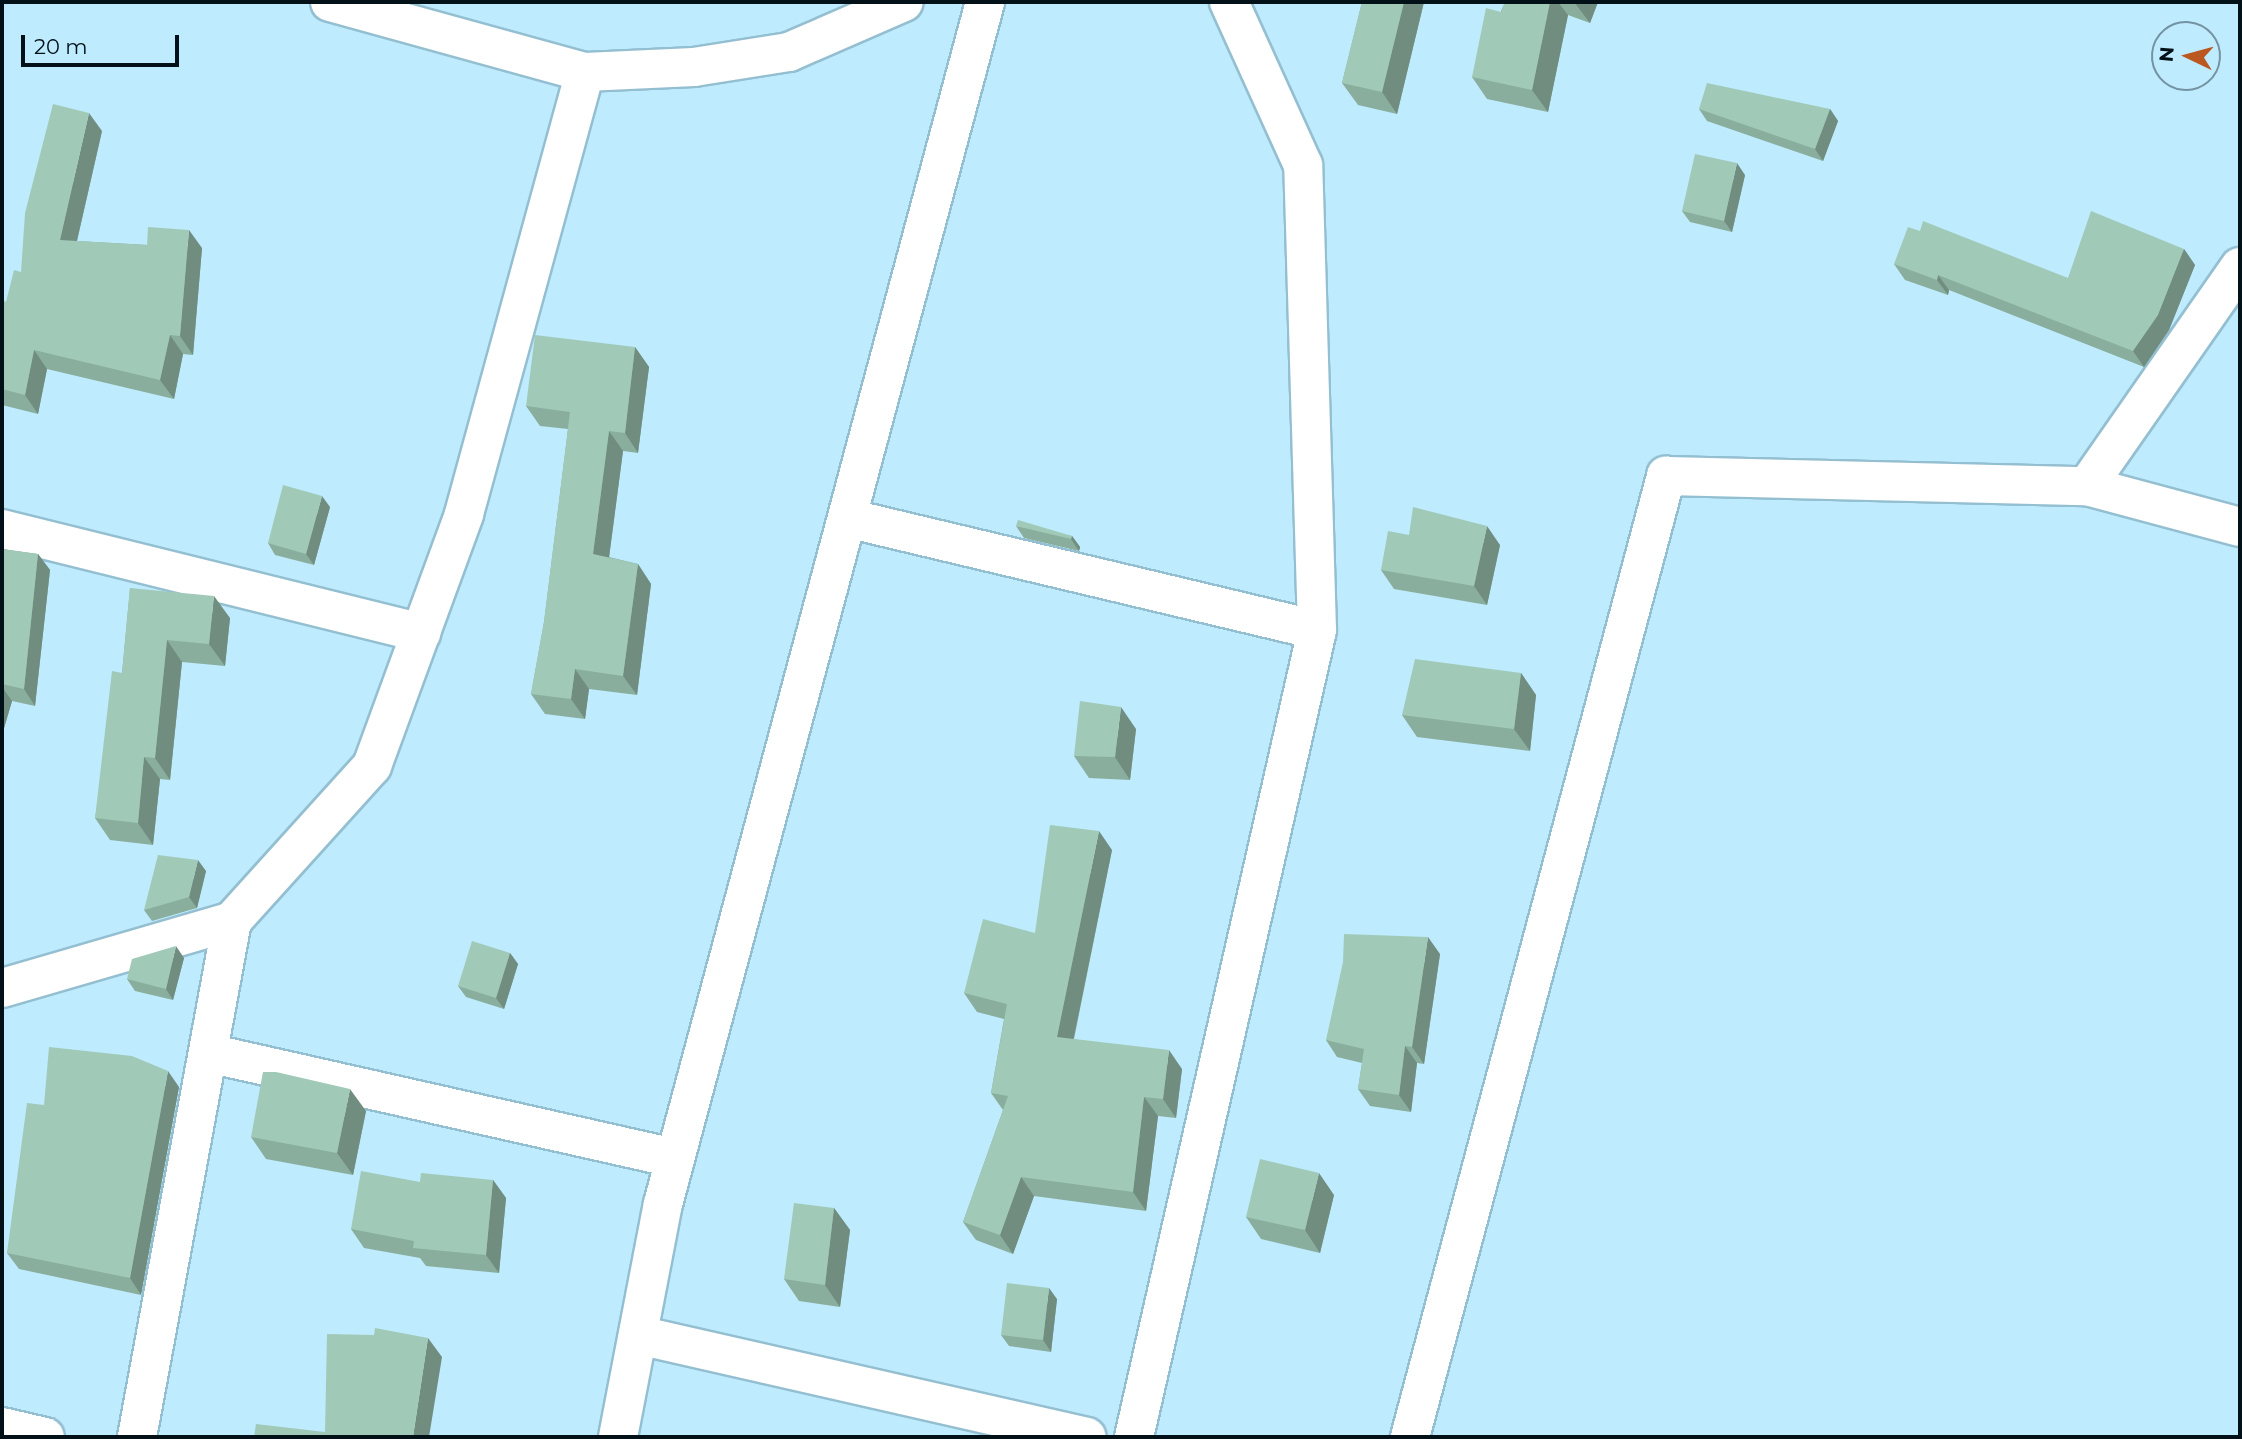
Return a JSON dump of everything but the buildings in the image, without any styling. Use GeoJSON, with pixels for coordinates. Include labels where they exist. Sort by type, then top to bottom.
{"type":"FeatureCollection","features":[{"type":"Feature","properties":{"kind":"main road"},"geometry":{"type":"LineString","coordinates":[[330,2],[585,72],[694,67],[789,51],[904,2]]}},
{"type":"Feature","properties":{"kind":"main road"},"geometry":{"type":"LineString","coordinates":[[618,1437],[675,1158],[985,2]]}},
{"type":"Feature","properties":{"kind":"main road"},"geometry":{"type":"LineString","coordinates":[[1134,1437],[1317,630],[1303,165],[1229,2]]}},
{"type":"Feature","properties":{"kind":"main road"},"geometry":{"type":"LineString","coordinates":[[2,988],[232,921],[372,766],[464,514],[585,72]]}},
{"type":"Feature","properties":{"kind":"main road"},"geometry":{"type":"LineString","coordinates":[[2087,486],[2240,267]]}},
{"type":"Feature","properties":{"kind":"main road"},"geometry":{"type":"LineString","coordinates":[[1410,1437],[1666,476],[2087,486],[2240,527]]}},
{"type":"Feature","properties":{"kind":"main road"},"geometry":{"type":"LineString","coordinates":[[846,518],[1317,630]]}},
{"type":"Feature","properties":{"kind":"main road"},"geometry":{"type":"LineString","coordinates":[[2,529],[421,634]]}},
{"type":"Feature","properties":{"kind":"main road"},"geometry":{"type":"LineString","coordinates":[[137,1437],[232,921]]}},
{"type":"Feature","properties":{"kind":"main road"},"geometry":{"type":"LineString","coordinates":[[208,1053],[675,1158]]}},
{"type":"Feature","properties":{"kind":"main road"},"geometry":{"type":"LineString","coordinates":[[638,1335],[1087,1437]]}},
{"type":"Feature","properties":{"kind":"main road"},"geometry":{"type":"LineString","coordinates":[[2,1427],[45,1437]]}}]}
